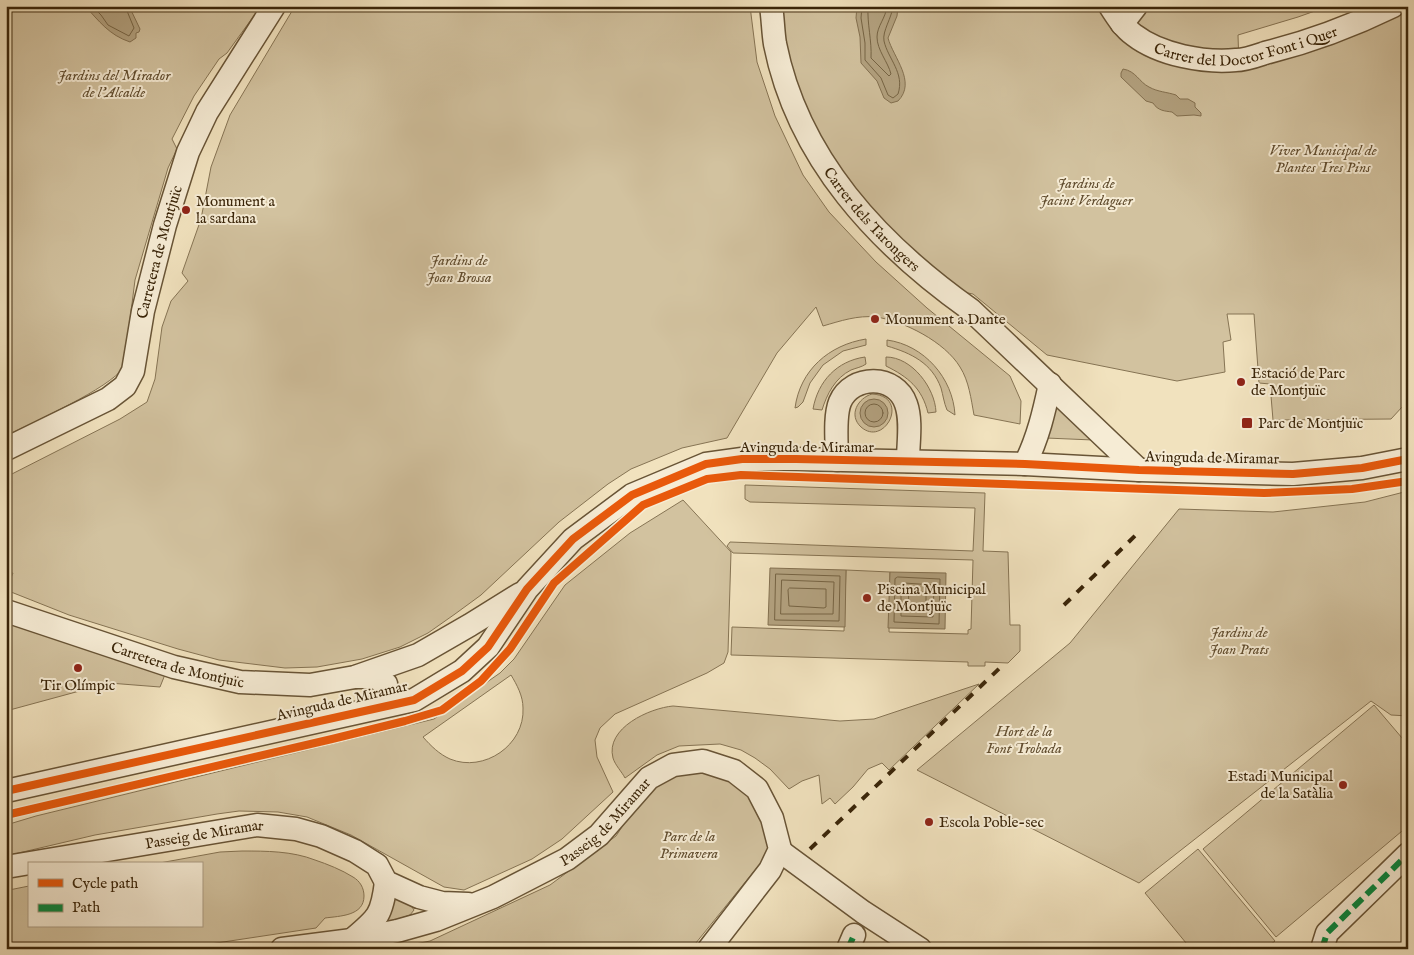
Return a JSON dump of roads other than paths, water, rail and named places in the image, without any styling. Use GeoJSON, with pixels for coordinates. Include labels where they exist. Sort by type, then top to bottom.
{"type":"FeatureCollection","features":[{"type":"Feature","properties":{"kind":"street","name":"Carretera de Montjuïc"},"geometry":{"type":"LineString","coordinates":[[6,449],[108,399],[125,386],[134,371],[145,302],[164,225],[188,152],[207,112],[274,6]]}},
{"type":"Feature","properties":{"kind":"street","name":"Carrer dels Tarongers"},"geometry":{"type":"LineString","coordinates":[[772,6],[775,43],[786,86],[800,120],[825,164],[849,200],[893,246],[955,299],[971,310],[1139,470]]}},
{"type":"Feature","properties":{"kind":"street"},"geometry":{"type":"LineString","coordinates":[[1116,15],[1136,6]]}},
{"type":"Feature","properties":{"kind":"street","name":"Carrer del Doctor Font i Quer"},"geometry":{"type":"LineString","coordinates":[[1116,15],[1134,35],[1150,45],[1183,56],[1215,61],[1238,60],[1283,49],[1347,27],[1393,6]]}},
{"type":"Feature","properties":{"kind":"street"},"geometry":{"type":"LineString","coordinates":[[837,460],[840,402],[846,392],[856,385],[867,381],[879,381],[890,385],[900,392],[906,402],[909,414],[908,461]]}},
{"type":"Feature","properties":{"kind":"street"},"geometry":{"type":"LineString","coordinates":[[1025,464],[1035,443],[1043,418],[1050,384]]}},
{"type":"Feature","properties":{"kind":"street","name":"Avinguda de Miramar"},"geometry":{"type":"LineString","coordinates":[[6,791],[414,700],[462,671],[488,647],[527,589],[573,539],[632,495],[706,464],[742,460],[908,461],[1293,474],[1369,467],[1408,459]]}},
{"type":"Feature","properties":{"kind":"street"},"geometry":{"type":"LineString","coordinates":[[355,677],[418,655],[527,589]]}},
{"type":"Feature","properties":{"kind":"street","name":"Carretera de Montjuïc"},"geometry":{"type":"LineString","coordinates":[[6,611],[174,667],[240,682],[310,685],[355,677]]}},
{"type":"Feature","properties":{"kind":"street"},"geometry":{"type":"LineString","coordinates":[[355,677],[375,677],[386,684],[385,696],[374,708]]}},
{"type":"Feature","properties":{"kind":"street","name":"Passeig de Miramar"},"geometry":{"type":"LineString","coordinates":[[37,862],[257,826],[296,829],[321,836],[355,851],[377,866],[386,882],[419,897],[442,904],[477,904],[516,887],[567,859],[599,835],[648,778],[673,765],[703,761],[734,771],[757,789],[772,818],[780,851]]}},
{"type":"Feature","properties":{"kind":"street"},"geometry":{"type":"LineString","coordinates":[[709,949],[770,870],[780,851],[863,912],[920,949]]}},
{"type":"Feature","properties":{"kind":"street"},"geometry":{"type":"LineString","coordinates":[[1322,949],[1327,933],[1408,854]]}},
{"type":"Feature","properties":{"kind":"street","name":"Passeig de Miramar"},"geometry":{"type":"LineString","coordinates":[[6,867],[28,863]]}},
{"type":"Feature","properties":{"kind":"street"},"geometry":{"type":"LineString","coordinates":[[352,940],[375,920],[383,903],[386,882]]}},
{"type":"Feature","properties":{"kind":"street"},"geometry":{"type":"LineString","coordinates":[[407,929],[422,913],[423,903],[419,897]]}},
{"type":"Feature","properties":{"kind":"street"},"geometry":{"type":"LineString","coordinates":[[282,949],[352,940],[407,929],[477,904]]}},
{"type":"Feature","properties":{"kind":"street"},"geometry":{"type":"LineString","coordinates":[[375,920],[381,927],[407,929]]}},
{"type":"Feature","properties":{"kind":"water"},"geometry":{"type":"Polygon","coordinates":[[[85,6],[129,6],[140,29],[136,33],[136,38],[130,42],[116,36],[85,6]]]}},
{"type":"Feature","properties":{"kind":"water"},"geometry":{"type":"Polygon","coordinates":[[[857,6],[898,6],[897,16],[888,38],[905,78],[903,94],[898,101],[891,103],[884,98],[877,81],[861,63],[860,37],[856,18],[857,6]]]}},
{"type":"Feature","properties":{"kind":"water"},"geometry":{"type":"Polygon","coordinates":[[[1123,69],[1134,74],[1152,89],[1176,95],[1180,99],[1188,99],[1195,103],[1195,107],[1201,113],[1201,116],[1177,116],[1172,112],[1159,109],[1153,103],[1146,101],[1121,77],[1123,69]]]}},
{"type":"Feature","properties":{"kind":"water"},"geometry":{"type":"Polygon","coordinates":[[[874,399],[884,403],[888,413],[884,423],[874,427],[864,423],[860,413],[864,403],[874,399]]]}},
{"type":"Feature","properties":{"kind":"water"},"geometry":{"type":"Polygon","coordinates":[[[770,568],[846,570],[845,627],[768,625],[770,568]]]}},
{"type":"Feature","properties":{"kind":"water"},"geometry":{"type":"Polygon","coordinates":[[[890,572],[946,573],[945,629],[888,628],[890,572]]]}},
{"type":"Feature","properties":{"kind":"railway"},"geometry":{"type":"LineString","coordinates":[[1064,605],[1141,530]]}},
{"type":"Feature","properties":{"kind":"railway"},"geometry":{"type":"LineString","coordinates":[[810,849],[1004,664]]}},
{"type":"Feature","properties":{"kind":"place","name":"Monument a la sardana"},"geometry":{"type":"Point","coordinates":[186,210]}},
{"type":"Feature","properties":{"kind":"place","name":"Monument a Dante"},"geometry":{"type":"Point","coordinates":[875,319]}},
{"type":"Feature","properties":{"kind":"place","name":"Estació de Parc de Montjuïc"},"geometry":{"type":"Point","coordinates":[1241,382]}},
{"type":"Feature","properties":{"kind":"place","name":"Parc de Montjuïc"},"geometry":{"type":"Point","coordinates":[1247,423]}},
{"type":"Feature","properties":{"kind":"place","name":"Piscina Municipal de Montjuïc"},"geometry":{"type":"Point","coordinates":[867,598]}},
{"type":"Feature","properties":{"kind":"place","name":"Tir Olímpic"},"geometry":{"type":"Point","coordinates":[78,668]}},
{"type":"Feature","properties":{"kind":"place","name":"Estadi Municipal de la Satàlia"},"geometry":{"type":"Point","coordinates":[1343,785]}},
{"type":"Feature","properties":{"kind":"place","name":"Escola Poble-sec"},"geometry":{"type":"Point","coordinates":[929,822]}},
{"type":"Feature","properties":{"kind":"park label","name":"Jardins del Mirador de l'Alcalde"},"geometry":{"type":"Point","coordinates":[114,84]}},
{"type":"Feature","properties":{"kind":"park label","name":"Viver Municipal de Plantes Tres Pins"},"geometry":{"type":"Point","coordinates":[1323,158]}},
{"type":"Feature","properties":{"kind":"park label","name":"Jardins de Jacint Verdaguer"},"geometry":{"type":"Point","coordinates":[1086,192]}},
{"type":"Feature","properties":{"kind":"park label","name":"Jardins de Joan Brossa"},"geometry":{"type":"Point","coordinates":[459,268]}},
{"type":"Feature","properties":{"kind":"park label","name":"Jardins de Joan Prats"},"geometry":{"type":"Point","coordinates":[1239,640]}},
{"type":"Feature","properties":{"kind":"park label","name":"Hort de la Font Trobada"},"geometry":{"type":"Point","coordinates":[1024,740]}},
{"type":"Feature","properties":{"kind":"park label","name":"Parc de la Primavera"},"geometry":{"type":"Point","coordinates":[689,844]}}]}
